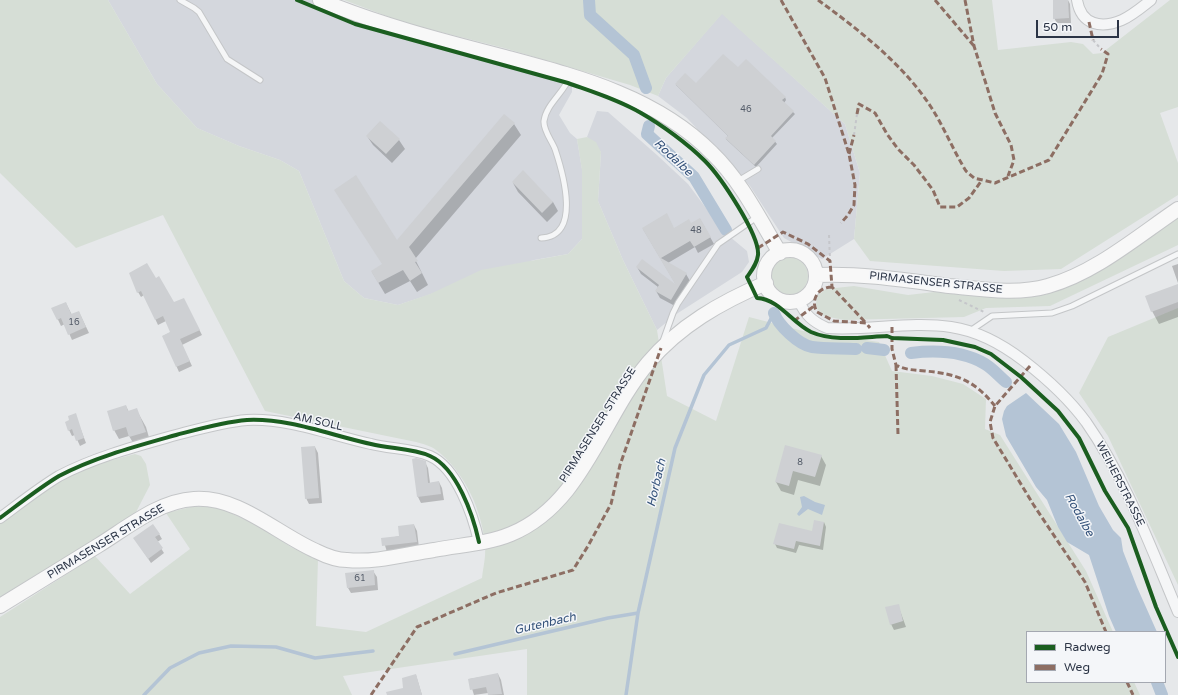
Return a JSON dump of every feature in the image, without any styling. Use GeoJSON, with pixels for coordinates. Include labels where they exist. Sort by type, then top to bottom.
{"type":"FeatureCollection","features":[{"type":"Feature","properties":{"kind":"main road"},"geometry":{"type":"LineString","coordinates":[[320,0],[379,22],[570,75],[615,92],[668,118],[707,148],[737,182],[780,253]]}},
{"type":"Feature","properties":{"kind":"main road","name":"PIRMASENSER STRASSE"},"geometry":{"type":"LineString","coordinates":[[816,275],[856,275],[977,289],[1014,290],[1038,288],[1064,281],[1097,264],[1178,209]]}},
{"type":"Feature","properties":{"kind":"main road"},"geometry":{"type":"LineString","coordinates":[[787,251],[801,253],[812,261],[816,275],[814,288],[805,298],[799,301],[786,302],[775,297],[766,283],[766,269],[774,257],[787,251]]}},
{"type":"Feature","properties":{"kind":"main road","name":"PIRMASENSER STRASSE"},"geometry":{"type":"LineString","coordinates":[[0,606],[162,507],[194,499],[210,499],[236,507],[300,544],[330,557],[344,560],[378,559],[479,542],[500,538],[527,527],[553,507],[565,494],[632,385],[646,365],[661,348],[692,322],[711,310],[766,283]]}},
{"type":"Feature","properties":{"kind":"street"},"geometry":{"type":"LineString","coordinates":[[1077,0],[1080,13],[1089,22],[1104,24],[1122,20],[1151,0]]}},
{"type":"Feature","properties":{"kind":"street","name":"WEIHERSTRASSE"},"geometry":{"type":"LineString","coordinates":[[799,301],[803,310],[810,318],[817,324],[827,328],[840,329],[927,325],[970,331],[1010,350],[1030,366],[1065,398],[1085,421],[1107,455],[1126,493],[1178,612]]}},
{"type":"Feature","properties":{"kind":"street","name":"AM SOLL"},"geometry":{"type":"LineString","coordinates":[[0,518],[58,477],[78,468],[145,444],[211,426],[247,420],[284,423],[323,430],[370,444],[429,456],[447,468],[469,508],[479,542]]}},
{"type":"Feature","properties":{"kind":"lane"},"geometry":{"type":"LineString","coordinates":[[180,0],[198,12],[227,59],[260,80]]}},
{"type":"Feature","properties":{"kind":"lane"},"geometry":{"type":"LineString","coordinates":[[541,238],[555,235],[563,226],[566,217],[564,185],[557,155],[543,123],[546,114],[568,83],[570,75]]}},
{"type":"Feature","properties":{"kind":"lane"},"geometry":{"type":"LineString","coordinates":[[737,182],[758,169]]}},
{"type":"Feature","properties":{"kind":"lane","name":"PIRMASENSER STRASSE"},"geometry":{"type":"LineString","coordinates":[[661,348],[678,303],[718,244],[758,217]]}},
{"type":"Feature","properties":{"kind":"lane"},"geometry":{"type":"LineString","coordinates":[[970,331],[992,316],[1006,314],[1052,313],[1072,306],[1178,254]]}},
{"type":"Feature","properties":{"kind":"path"},"geometry":{"type":"LineString","coordinates":[[1093,40],[1101,49]]}},
{"type":"Feature","properties":{"kind":"path"},"geometry":{"type":"LineString","coordinates":[[854,135],[857,114]]}},
{"type":"Feature","properties":{"kind":"path"},"geometry":{"type":"LineString","coordinates":[[829,235],[830,261]]}},
{"type":"Feature","properties":{"kind":"shaded area"},"geometry":{"type":"Polygon","coordinates":[[[0,0],[108,0],[157,84],[197,128],[239,146],[280,160],[299,171],[344,281],[364,298],[398,305],[430,294],[481,270],[568,254],[582,239],[582,170],[577,139],[587,137],[596,142],[601,152],[598,201],[623,260],[657,330],[667,396],[716,421],[749,317],[803,331],[879,342],[892,371],[932,376],[963,384],[986,399],[985,429],[1000,435],[1086,571],[1113,631],[1026,631],[1026,683],[1134,683],[1140,695],[527,695],[527,649],[343,676],[352,695],[0,695],[0,617],[95,556],[130,594],[190,549],[166,513],[195,506],[218,507],[258,526],[291,547],[318,559],[316,626],[366,632],[482,578],[485,551],[481,520],[471,494],[456,470],[434,449],[416,442],[265,411],[163,215],[76,248],[0,173],[0,0]]]}},
{"type":"Feature","properties":{"kind":"shaded area"},"geometry":{"type":"Polygon","coordinates":[[[108,0],[320,0],[572,76],[572,92],[559,115],[570,133],[577,139],[582,169],[582,239],[568,254],[534,260],[398,305],[364,298],[344,281],[299,171],[280,160],[239,146],[197,128],[157,84],[108,0]]]}},
{"type":"Feature","properties":{"kind":"shaded area"},"geometry":{"type":"Polygon","coordinates":[[[344,0],[992,0],[998,50],[1071,42],[1083,44],[1093,54],[1102,53],[1170,0],[1178,0],[1178,107],[1160,113],[1178,163],[1178,195],[1061,269],[1004,271],[870,261],[854,239],[860,173],[845,124],[722,14],[666,78],[658,96],[630,85],[504,48],[405,23],[344,0]]]}},
{"type":"Feature","properties":{"kind":"shaded area"},"geometry":{"type":"Polygon","coordinates":[[[722,13],[845,124],[860,173],[854,239],[822,259],[784,238],[750,186],[687,118],[658,96],[666,78],[722,13]]]}},
{"type":"Feature","properties":{"kind":"shaded area"},"geometry":{"type":"Polygon","coordinates":[[[597,111],[608,112],[657,155],[688,184],[723,231],[747,251],[749,262],[742,272],[678,313],[657,330],[623,260],[598,201],[601,152],[587,137],[597,111]]]}},
{"type":"Feature","properties":{"kind":"shaded area"},"geometry":{"type":"Polygon","coordinates":[[[1178,216],[1178,245],[1050,306],[986,308],[964,317],[844,320],[824,316],[817,309],[816,303],[818,295],[826,289],[854,286],[908,295],[934,292],[972,293],[983,296],[1045,295],[1091,276],[1178,216]]]}},
{"type":"Feature","properties":{"kind":"shaded area"},"geometry":{"type":"Polygon","coordinates":[[[789,257],[799,260],[805,266],[808,276],[805,286],[799,292],[789,295],[779,292],[773,286],[770,276],[773,266],[779,260],[789,257]]]}},
{"type":"Feature","properties":{"kind":"shaded area"},"geometry":{"type":"Polygon","coordinates":[[[1178,308],[1178,585],[1108,436],[1079,393],[1108,337],[1178,308]]]}},
{"type":"Feature","properties":{"kind":"shaded area"},"geometry":{"type":"Polygon","coordinates":[[[135,454],[141,456],[146,464],[150,485],[134,516],[0,597],[0,523],[61,479],[94,465],[135,454]]]}},
{"type":"Feature","properties":{"kind":"water"},"geometry":{"type":"Polygon","coordinates":[[[1026,393],[1059,424],[1076,452],[1099,506],[1113,530],[1121,538],[1123,551],[1157,631],[1116,631],[1109,616],[1089,555],[1067,542],[1058,527],[1047,500],[1036,487],[1006,436],[1002,419],[1007,406],[1026,393]]]}},
{"type":"Feature","properties":{"kind":"water"},"geometry":{"type":"Polygon","coordinates":[[[804,496],[825,505],[822,515],[808,509],[799,516],[797,514],[802,507],[800,497],[804,496]]]}},
{"type":"Feature","properties":{"kind":"building"},"geometry":{"type":"Polygon","coordinates":[[[1053,0],[1068,0],[1069,18],[1053,19],[1053,0]]]}},
{"type":"Feature","properties":{"kind":"building"},"geometry":{"type":"Polygon","coordinates":[[[723,54],[738,67],[746,59],[786,97],[782,100],[794,111],[771,136],[776,141],[754,165],[725,138],[728,136],[675,84],[685,73],[696,83],[723,54]]]}},
{"type":"Feature","properties":{"kind":"building"},"geometry":{"type":"Polygon","coordinates":[[[504,114],[515,123],[409,247],[418,261],[415,262],[422,273],[410,281],[403,270],[378,283],[371,271],[382,264],[334,190],[356,175],[397,240],[504,114]]]}},
{"type":"Feature","properties":{"kind":"building"},"geometry":{"type":"Polygon","coordinates":[[[380,121],[400,139],[386,154],[366,136],[380,121]]]}},
{"type":"Feature","properties":{"kind":"building"},"geometry":{"type":"Polygon","coordinates":[[[523,170],[553,202],[542,213],[512,182],[523,170]]]}},
{"type":"Feature","properties":{"kind":"building"},"geometry":{"type":"Polygon","coordinates":[[[667,213],[674,228],[689,219],[691,223],[700,218],[711,237],[694,247],[690,241],[661,258],[687,273],[671,300],[655,291],[659,285],[636,267],[642,259],[675,284],[642,228],[667,213]]]}},
{"type":"Feature","properties":{"kind":"building"},"geometry":{"type":"Polygon","coordinates":[[[147,263],[156,278],[159,276],[174,302],[184,298],[200,330],[180,339],[190,361],[176,367],[162,336],[170,332],[163,316],[155,320],[141,291],[137,293],[129,273],[147,263]]]}},
{"type":"Feature","properties":{"kind":"building"},"geometry":{"type":"Polygon","coordinates":[[[1178,284],[1178,302],[1151,312],[1145,296],[1178,284]]]}},
{"type":"Feature","properties":{"kind":"building"},"geometry":{"type":"Polygon","coordinates":[[[66,302],[71,314],[79,311],[86,327],[68,335],[61,318],[57,320],[51,308],[66,302]]]}},
{"type":"Feature","properties":{"kind":"building"},"geometry":{"type":"Polygon","coordinates":[[[126,405],[128,411],[137,408],[146,432],[129,437],[126,427],[113,431],[107,411],[126,405]]]}},
{"type":"Feature","properties":{"kind":"building"},"geometry":{"type":"Polygon","coordinates":[[[76,413],[84,438],[76,441],[72,429],[68,431],[65,422],[69,420],[68,416],[76,413]]]}},
{"type":"Feature","properties":{"kind":"building"},"geometry":{"type":"Polygon","coordinates":[[[785,445],[822,455],[815,477],[793,471],[789,486],[775,482],[785,445]]]}},
{"type":"Feature","properties":{"kind":"building"},"geometry":{"type":"Polygon","coordinates":[[[315,446],[319,498],[305,499],[301,447],[315,446]]]}},
{"type":"Feature","properties":{"kind":"building"},"geometry":{"type":"Polygon","coordinates":[[[416,458],[426,461],[428,483],[439,481],[441,494],[417,497],[412,459],[416,458]]]}},
{"type":"Feature","properties":{"kind":"building"},"geometry":{"type":"Polygon","coordinates":[[[814,520],[824,522],[820,546],[796,541],[794,549],[773,544],[779,523],[812,531],[814,520]]]}},
{"type":"Feature","properties":{"kind":"building"},"geometry":{"type":"Polygon","coordinates":[[[153,524],[160,534],[155,537],[163,548],[148,559],[133,538],[153,524]]]}},
{"type":"Feature","properties":{"kind":"building"},"geometry":{"type":"Polygon","coordinates":[[[414,524],[417,542],[382,546],[381,538],[399,536],[398,526],[414,524]]]}},
{"type":"Feature","properties":{"kind":"building"},"geometry":{"type":"Polygon","coordinates":[[[374,570],[375,585],[347,588],[345,573],[374,570]]]}},
{"type":"Feature","properties":{"kind":"building"},"geometry":{"type":"Polygon","coordinates":[[[899,604],[903,621],[890,625],[885,607],[899,604]]]}},
{"type":"Feature","properties":{"kind":"building"},"geometry":{"type":"Polygon","coordinates":[[[498,673],[502,694],[488,695],[486,687],[470,690],[468,679],[498,673]]]}},
{"type":"Feature","properties":{"kind":"building"},"geometry":{"type":"Polygon","coordinates":[[[416,674],[422,695],[387,695],[386,692],[403,688],[402,678],[416,674]]]}},
{"type":"Feature","properties":{"kind":"waterway","name":"Rodalbe"},"geometry":{"type":"LineString","coordinates":[[589,0],[590,15],[634,55],[646,88]]}},
{"type":"Feature","properties":{"kind":"waterway","name":"Rodalbe"},"geometry":{"type":"LineString","coordinates":[[649,126],[647,134],[694,177],[726,230]]}},
{"type":"Feature","properties":{"kind":"waterway","name":"Horbach"},"geometry":{"type":"LineString","coordinates":[[626,695],[638,613],[675,448],[704,375],[729,345],[766,328],[774,313]]}},
{"type":"Feature","properties":{"kind":"waterway","name":"Rodalbe"},"geometry":{"type":"LineString","coordinates":[[774,313],[784,329],[801,343],[812,347],[856,349]]}},
{"type":"Feature","properties":{"kind":"waterway","name":"Rodalbe"},"geometry":{"type":"LineString","coordinates":[[867,348],[884,350]]}},
{"type":"Feature","properties":{"kind":"waterway","name":"Rodalbe"},"geometry":{"type":"LineString","coordinates":[[911,353],[949,352],[968,356],[988,366],[1006,382]]}},
{"type":"Feature","properties":{"kind":"waterway","name":"Gutenbach"},"geometry":{"type":"LineString","coordinates":[[455,654],[608,618],[638,613]]}},
{"type":"Feature","properties":{"kind":"waterway","name":"Gutenbach"},"geometry":{"type":"LineString","coordinates":[[144,695],[170,668],[199,653],[231,646],[276,647],[315,658],[373,651]]}},
{"type":"Feature","properties":{"kind":"waterway","name":"Rodalbe"},"geometry":{"type":"LineString","coordinates":[[1157,683],[1162,695]]}},
{"type":"Feature","properties":{"kind":"marked path"},"geometry":{"type":"LineString","coordinates":[[781,0],[825,78],[849,154],[855,185],[854,205],[841,223]]}},
{"type":"Feature","properties":{"kind":"marked path"},"geometry":{"type":"LineString","coordinates":[[818,0],[849,23],[894,62],[920,91],[940,122],[966,171],[974,178],[995,183],[1049,160],[1102,74],[1108,54],[1101,49]]}},
{"type":"Feature","properties":{"kind":"marked path"},"geometry":{"type":"LineString","coordinates":[[935,0],[974,46]]}},
{"type":"Feature","properties":{"kind":"marked path"},"geometry":{"type":"LineString","coordinates":[[965,0],[974,46],[995,113],[1011,145],[1014,160],[1008,176]]}},
{"type":"Feature","properties":{"kind":"marked path"},"geometry":{"type":"LineString","coordinates":[[1089,22],[1093,40]]}},
{"type":"Feature","properties":{"kind":"marked path"},"geometry":{"type":"LineString","coordinates":[[857,114],[859,104],[875,113],[898,149],[914,165],[933,190],[940,207],[957,207],[969,198],[982,180]]}},
{"type":"Feature","properties":{"kind":"marked path"},"geometry":{"type":"LineString","coordinates":[[849,154],[854,135]]}},
{"type":"Feature","properties":{"kind":"marked path"},"geometry":{"type":"LineString","coordinates":[[758,248],[783,232],[808,244],[830,261],[832,287],[866,323]]}},
{"type":"Feature","properties":{"kind":"marked path"},"geometry":{"type":"LineString","coordinates":[[832,287],[823,289],[817,295],[814,303],[817,312],[834,321],[866,323],[870,328]]}},
{"type":"Feature","properties":{"kind":"marked path"},"geometry":{"type":"LineString","coordinates":[[794,321],[814,306]]}},
{"type":"Feature","properties":{"kind":"marked path"},"geometry":{"type":"LineString","coordinates":[[892,327],[892,349],[896,365],[910,370],[946,374],[964,380],[980,390],[995,406]]}},
{"type":"Feature","properties":{"kind":"marked path"},"geometry":{"type":"LineString","coordinates":[[371,695],[417,627],[496,593],[573,570],[611,504],[620,465],[661,348]]}},
{"type":"Feature","properties":{"kind":"marked path"},"geometry":{"type":"LineString","coordinates":[[896,365],[898,435]]}},
{"type":"Feature","properties":{"kind":"marked path"},"geometry":{"type":"LineString","coordinates":[[1030,366],[995,406],[990,422],[993,438],[1033,504],[1085,582],[1106,631]]}},
{"type":"Feature","properties":{"kind":"marked path"},"geometry":{"type":"LineString","coordinates":[[1127,683],[1133,695]]}},
{"type":"Feature","properties":{"kind":"cycle path"},"geometry":{"type":"LineString","coordinates":[[297,0],[355,24],[568,83],[624,104],[657,123],[683,142],[705,161],[720,179],[738,206],[753,234],[757,246],[757,261],[747,277],[757,298],[772,302],[811,332],[839,338],[887,336],[892,338],[943,340],[975,347],[991,354],[1021,377],[1058,411],[1079,438],[1105,491],[1128,528],[1156,607],[1178,657]]}},
{"type":"Feature","properties":{"kind":"cycle path"},"geometry":{"type":"LineString","coordinates":[[0,518],[59,476],[116,452],[229,422],[263,420],[294,424],[378,446],[416,451],[430,456],[440,462],[456,481],[473,519],[479,542]]}}]}
